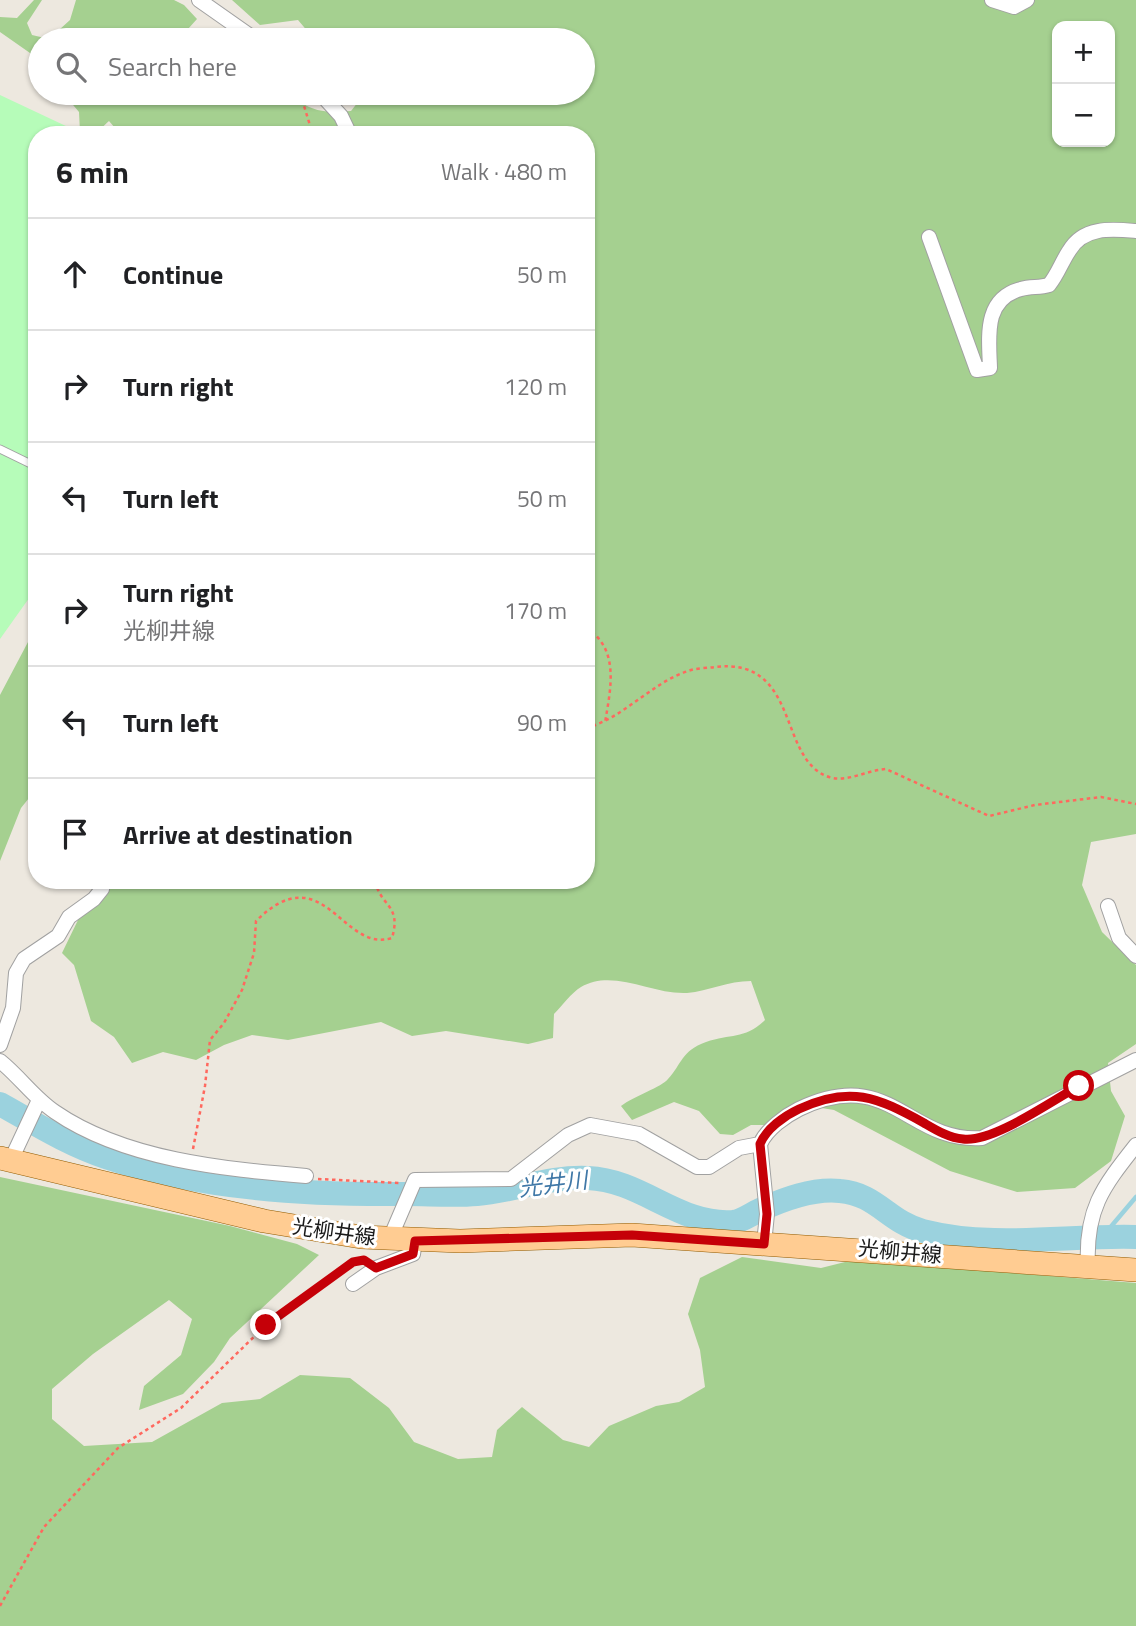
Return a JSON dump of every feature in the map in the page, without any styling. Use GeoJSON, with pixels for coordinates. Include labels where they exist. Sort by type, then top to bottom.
{"type":"FeatureCollection","features":[{"type":"Feature","properties":{"kind":"main road","name":"光柳井線"},"geometry":{"type":"LineString","coordinates":[[5,1159],[264,1221],[349,1236],[404,1240],[632,1235],[764,1244],[1088,1258],[1136,1270]]}},
{"type":"Feature","properties":{"kind":"street"},"geometry":{"type":"LineString","coordinates":[[199,0],[239,28]]}},
{"type":"Feature","properties":{"kind":"street"},"geometry":{"type":"LineString","coordinates":[[992,0],[1014,7],[1027,0]]}},
{"type":"Feature","properties":{"kind":"street"},"geometry":{"type":"LineString","coordinates":[[331,105],[346,126]]}},
{"type":"Feature","properties":{"kind":"street"},"geometry":{"type":"LineString","coordinates":[[929,237],[977,370],[990,368],[989,318],[996,305],[1005,297],[1022,288],[1048,285],[1061,271],[1069,249],[1083,236],[1097,230],[1136,231]]}},
{"type":"Feature","properties":{"kind":"street"},"geometry":{"type":"LineString","coordinates":[[0,1045],[13,1009],[16,973],[24,959],[58,936],[69,918],[94,899],[102,889]]}},
{"type":"Feature","properties":{"kind":"street"},"geometry":{"type":"LineString","coordinates":[[1108,906],[1119,938],[1136,956]]}},
{"type":"Feature","properties":{"kind":"street"},"geometry":{"type":"LineString","coordinates":[[764,1244],[767,1214],[760,1144],[764,1134],[794,1111],[825,1097],[853,1095],[875,1098],[943,1134],[964,1140],[982,1138],[1136,1060]]}},
{"type":"Feature","properties":{"kind":"street"},"geometry":{"type":"LineString","coordinates":[[0,1061],[36,1103],[117,1142],[190,1160],[306,1176]]}},
{"type":"Feature","properties":{"kind":"street"},"geometry":{"type":"LineString","coordinates":[[5,1159],[36,1103]]}},
{"type":"Feature","properties":{"kind":"street"},"geometry":{"type":"LineString","coordinates":[[353,1284],[376,1268],[413,1254],[394,1229],[415,1180],[511,1179],[568,1135],[590,1125],[639,1134],[697,1167],[709,1167],[739,1148],[760,1144]]}},
{"type":"Feature","properties":{"kind":"street"},"geometry":{"type":"LineString","coordinates":[[1088,1258],[1088,1225],[1105,1185],[1136,1145]]}},
{"type":"Feature","properties":{"kind":"lane"},"geometry":{"type":"LineString","coordinates":[[0,449],[28,463]]}},
{"type":"Feature","properties":{"kind":"path"},"geometry":{"type":"LineString","coordinates":[[304,105],[310,126]]}},
{"type":"Feature","properties":{"kind":"path"},"geometry":{"type":"LineString","coordinates":[[595,638],[608,652],[612,684],[605,723]]}},
{"type":"Feature","properties":{"kind":"path"},"geometry":{"type":"LineString","coordinates":[[595,726],[605,723],[628,705],[689,670],[728,666],[745,670],[765,681],[782,701],[797,741],[812,768],[827,777],[842,780],[869,770],[886,769],[989,816],[1035,805],[1101,797],[1136,804]]}},
{"type":"Feature","properties":{"kind":"path"},"geometry":{"type":"LineString","coordinates":[[190,1160],[205,1086],[210,1040],[224,1023],[242,990],[254,953],[256,921],[275,903],[300,897],[329,907],[369,938],[382,941],[392,937],[396,924],[394,909],[377,889]]}},
{"type":"Feature","properties":{"kind":"path"},"geometry":{"type":"LineString","coordinates":[[306,1176],[412,1185]]}},
{"type":"Feature","properties":{"kind":"path"},"geometry":{"type":"LineString","coordinates":[[0,1606],[44,1527],[118,1448],[181,1408],[266,1325],[353,1262],[364,1260],[376,1268]]}},
{"type":"Feature","properties":{"kind":"green space"},"geometry":{"type":"Polygon","coordinates":[[[34,0],[42,0],[27,23],[28,52],[0,32],[0,17],[17,18],[34,0]]]}},
{"type":"Feature","properties":{"kind":"green space"},"geometry":{"type":"Polygon","coordinates":[[[76,0],[174,0],[184,5],[197,19],[189,28],[61,28],[70,20],[76,0]]]}},
{"type":"Feature","properties":{"kind":"green space"},"geometry":{"type":"Polygon","coordinates":[[[232,0],[1136,0],[1136,834],[1091,842],[1082,885],[1102,932],[1136,965],[1136,1044],[1108,1063],[1111,1091],[1125,1116],[1111,1161],[1075,1188],[1017,1192],[950,1171],[834,1110],[797,1104],[765,1125],[751,1125],[733,1135],[720,1134],[699,1111],[674,1102],[632,1120],[621,1106],[665,1082],[691,1049],[715,1039],[750,1031],[765,1020],[751,981],[687,993],[674,993],[620,981],[593,982],[577,990],[554,1014],[553,1038],[528,1044],[446,1031],[412,1036],[381,1022],[288,1040],[252,1035],[224,1045],[196,1060],[163,1052],[132,1063],[114,1037],[91,1021],[74,965],[62,953],[78,920],[107,895],[109,889],[595,889],[595,126],[113,126],[109,121],[103,126],[80,126],[79,112],[73,105],[305,105],[335,112],[351,111],[356,105],[595,105],[595,28],[305,28],[298,20],[260,25],[232,0]]]}},
{"type":"Feature","properties":{"kind":"green space"},"geometry":{"type":"Polygon","coordinates":[[[0,95],[66,126],[28,126],[28,600],[0,639],[0,95]]]}},
{"type":"Feature","properties":{"kind":"green space"},"geometry":{"type":"Polygon","coordinates":[[[28,642],[28,799],[21,808],[0,861],[0,695],[28,642]]]}},
{"type":"Feature","properties":{"kind":"green space"},"geometry":{"type":"Polygon","coordinates":[[[0,1177],[230,1226],[297,1244],[319,1255],[230,1338],[214,1362],[183,1394],[139,1410],[144,1386],[181,1355],[192,1319],[169,1300],[93,1354],[52,1389],[52,1419],[84,1446],[152,1442],[222,1403],[260,1399],[300,1375],[350,1378],[389,1408],[414,1442],[458,1459],[492,1457],[497,1430],[522,1407],[563,1440],[589,1447],[609,1426],[656,1406],[679,1402],[705,1387],[700,1350],[688,1314],[700,1278],[742,1257],[821,1268],[853,1260],[1136,1283],[1136,1626],[0,1626],[0,1177]]]}},
{"type":"Feature","properties":{"kind":"waterway","name":"光井川"},"geometry":{"type":"LineString","coordinates":[[0,1104],[65,1140],[106,1157],[179,1176],[254,1188],[330,1193],[459,1195],[560,1179],[588,1178],[626,1186],[695,1217],[733,1222],[799,1195],[840,1191],[864,1197],[911,1227],[950,1236],[1003,1240],[1136,1237]]}},
{"type":"Feature","properties":{"kind":"waterway"},"geometry":{"type":"LineString","coordinates":[[1103,1236],[1136,1197]]}},
{"type":"Feature","properties":{"kind":"route"},"geometry":{"type":"LineString","coordinates":[[266,1325],[353,1262],[364,1260],[376,1268],[397,1262],[413,1254],[415,1241],[632,1235],[764,1244],[767,1214],[760,1144],[764,1134],[794,1111],[825,1097],[853,1095],[875,1098],[943,1134],[964,1140],[982,1138],[1079,1086]]}}]}
